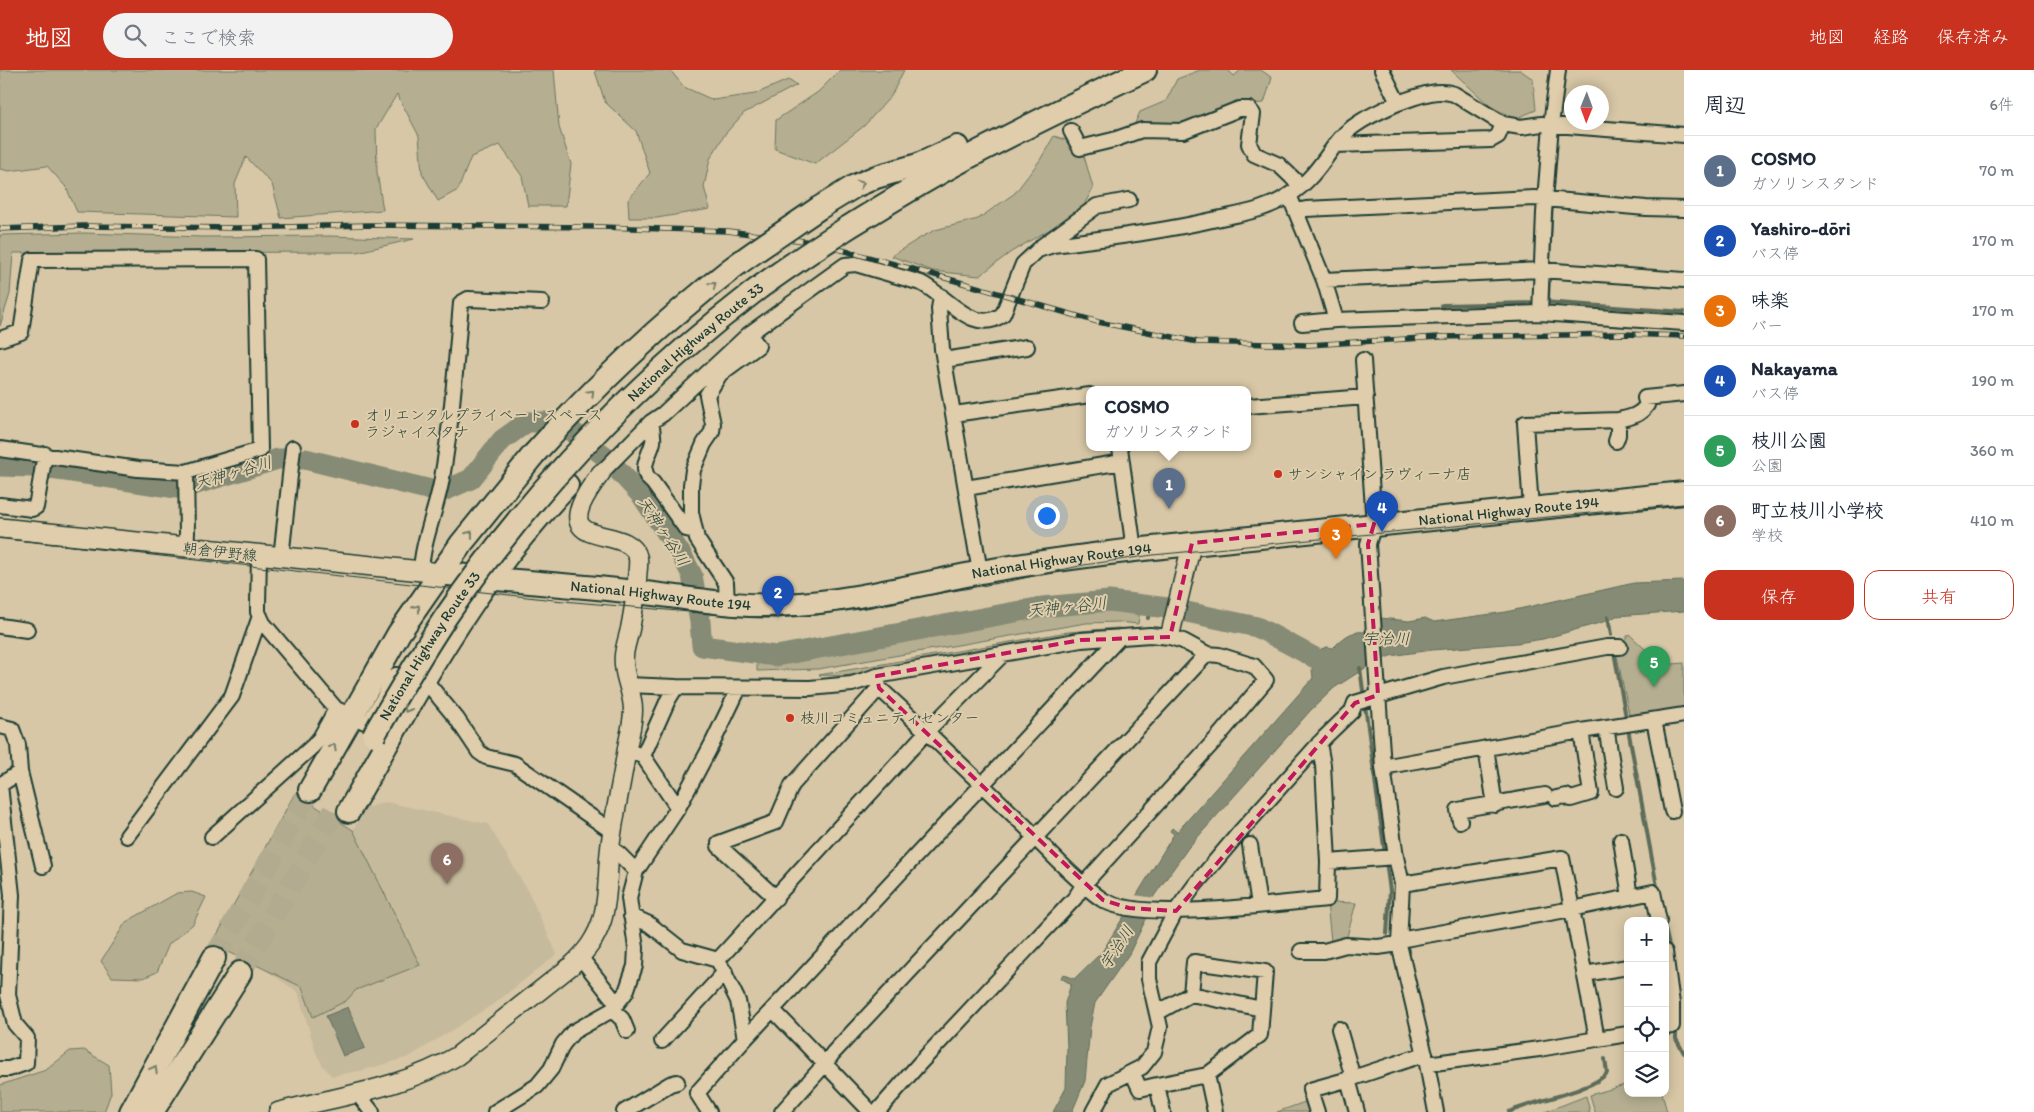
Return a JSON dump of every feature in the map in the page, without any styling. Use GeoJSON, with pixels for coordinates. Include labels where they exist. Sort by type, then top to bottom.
{"type":"FeatureCollection","features":[{"type":"Feature","properties":{"kind":"highway"},"geometry":{"type":"LineString","coordinates":[[423,682],[489,579],[535,520],[619,428],[705,348],[818,262],[855,231],[1059,110],[1146,70]]}},
{"type":"Feature","properties":{"kind":"highway"},"geometry":{"type":"LineString","coordinates":[[310,790],[344,712],[399,633],[431,572],[461,544],[534,454],[618,366],[732,269],[819,208],[855,186],[876,177],[918,165],[1011,122],[1059,110]]}},
{"type":"Feature","properties":{"kind":"highway","name":"National Highway Route 33"},"geometry":{"type":"LineString","coordinates":[[423,682],[343,807],[374,735],[417,661],[446,617],[533,502],[631,397],[667,364],[751,294],[855,231]]}},
{"type":"Feature","properties":{"kind":"highway","name":"National Highway Route 194"},"geometry":{"type":"LineString","coordinates":[[431,572],[637,592],[748,606],[782,605],[828,602],[893,591],[980,572],[1053,560],[1134,550],[1531,508],[1684,494]]}},
{"type":"Feature","properties":{"kind":"highway"},"geometry":{"type":"LineString","coordinates":[[131,1112],[214,958]]}},
{"type":"Feature","properties":{"kind":"highway"},"geometry":{"type":"LineString","coordinates":[[152,1112],[246,976],[184,1084],[159,1112]]}},
{"type":"Feature","properties":{"kind":"main road","name":"朝倉伊野線"},"geometry":{"type":"LineString","coordinates":[[0,528],[259,556],[431,572]]}},
{"type":"Feature","properties":{"kind":"street"},"geometry":{"type":"LineString","coordinates":[[1382,70],[1398,103]]}},
{"type":"Feature","properties":{"kind":"street"},"geometry":{"type":"LineString","coordinates":[[1540,306],[1550,125],[1558,70]]}},
{"type":"Feature","properties":{"kind":"street"},"geometry":{"type":"LineString","coordinates":[[1038,250],[1053,246],[1187,226],[1265,208],[1301,186],[1317,169],[1341,136],[1372,115],[1398,103],[1432,92],[1454,94],[1503,124],[1521,127],[1550,125],[1684,135]]}},
{"type":"Feature","properties":{"kind":"street"},"geometry":{"type":"LineString","coordinates":[[1071,131],[1080,148],[1113,140],[1142,130],[1183,131],[1239,109],[1249,109],[1253,114],[1249,140],[1251,151],[1278,165],[1301,186]]}},
{"type":"Feature","properties":{"kind":"street"},"geometry":{"type":"LineString","coordinates":[[1335,145],[1491,140],[1498,136],[1503,124]]}},
{"type":"Feature","properties":{"kind":"street"},"geometry":{"type":"LineString","coordinates":[[1289,195],[1324,280],[1336,320]]}},
{"type":"Feature","properties":{"kind":"street"},"geometry":{"type":"LineString","coordinates":[[1296,211],[1306,208],[1534,198],[1646,208],[1684,209]]}},
{"type":"Feature","properties":{"kind":"street"},"geometry":{"type":"LineString","coordinates":[[678,808],[635,754],[633,712],[623,666],[624,652],[637,592],[638,558],[628,543],[590,533],[583,528],[580,523],[580,507],[585,494],[623,449],[749,334],[845,265],[856,264],[921,283],[972,320],[982,322],[996,319],[1002,314],[1023,264],[1038,250],[1097,206],[1129,200]]}},
{"type":"Feature","properties":{"kind":"street"},"geometry":{"type":"LineString","coordinates":[[0,339],[21,332],[32,260],[256,259],[260,450],[186,475],[44,457],[0,449]]}},
{"type":"Feature","properties":{"kind":"street"},"geometry":{"type":"LineString","coordinates":[[1324,280],[1541,270],[1684,280]]}},
{"type":"Feature","properties":{"kind":"street"},"geometry":{"type":"LineString","coordinates":[[941,296],[939,309],[944,360],[980,572]]}},
{"type":"Feature","properties":{"kind":"street"},"geometry":{"type":"LineString","coordinates":[[431,572],[422,561],[442,476],[460,303],[468,299],[542,302]]}},
{"type":"Feature","properties":{"kind":"street"},"geometry":{"type":"LineString","coordinates":[[1302,323],[1540,306],[1684,323]]}},
{"type":"Feature","properties":{"kind":"street"},"geometry":{"type":"LineString","coordinates":[[721,603],[726,583],[697,539],[691,512],[691,484],[698,457],[712,432],[713,424],[707,396],[720,374],[758,346],[749,334]]}},
{"type":"Feature","properties":{"kind":"street"},"geometry":{"type":"LineString","coordinates":[[944,360],[1027,347]]}},
{"type":"Feature","properties":{"kind":"street"},"geometry":{"type":"LineString","coordinates":[[1363,360],[1374,524],[1368,544],[1383,767],[1387,858],[1402,884],[1399,942],[1426,1059],[1436,1112]]}},
{"type":"Feature","properties":{"kind":"street"},"geometry":{"type":"LineString","coordinates":[[687,391],[694,398],[708,400]]}},
{"type":"Feature","properties":{"kind":"street"},"geometry":{"type":"LineString","coordinates":[[1531,508],[1525,423],[1618,420],[1640,414],[1646,405],[1645,398],[1684,394]]}},
{"type":"Feature","properties":{"kind":"street"},"geometry":{"type":"LineString","coordinates":[[954,414],[1086,396]]}},
{"type":"Feature","properties":{"kind":"street"},"geometry":{"type":"LineString","coordinates":[[1251,406],[1366,397]]}},
{"type":"Feature","properties":{"kind":"street"},"geometry":{"type":"LineString","coordinates":[[1616,441],[1618,420]]}},
{"type":"Feature","properties":{"kind":"street"},"geometry":{"type":"LineString","coordinates":[[651,422],[654,440],[644,465],[648,479],[686,529],[695,531]]}},
{"type":"Feature","properties":{"kind":"street"},"geometry":{"type":"LineString","coordinates":[[282,558],[293,449]]}},
{"type":"Feature","properties":{"kind":"street"},"geometry":{"type":"LineString","coordinates":[[966,488],[1121,455],[1134,550]]}},
{"type":"Feature","properties":{"kind":"street"},"geometry":{"type":"LineString","coordinates":[[0,505],[32,509],[36,507],[44,457]]}},
{"type":"Feature","properties":{"kind":"street"},"geometry":{"type":"LineString","coordinates":[[186,475],[186,548]]}},
{"type":"Feature","properties":{"kind":"street"},"geometry":{"type":"LineString","coordinates":[[1170,634],[1192,543]]}},
{"type":"Feature","properties":{"kind":"street"},"geometry":{"type":"LineString","coordinates":[[259,556],[258,604],[263,623],[344,712],[369,722],[384,697],[389,682],[396,675],[423,682],[437,694],[479,752],[486,757],[515,764],[611,840],[618,852],[636,872]]}},
{"type":"Feature","properties":{"kind":"street"},"geometry":{"type":"LineString","coordinates":[[127,836],[232,696],[260,616]]}},
{"type":"Feature","properties":{"kind":"street"},"geometry":{"type":"LineString","coordinates":[[0,626],[27,630]]}},
{"type":"Feature","properties":{"kind":"street"},"geometry":{"type":"LineString","coordinates":[[627,685],[676,688],[818,688],[878,682],[1003,654],[1081,640],[1170,634],[1207,654],[1219,655],[1254,666],[1266,680],[1217,738],[1084,884],[1074,898],[919,1064],[877,1112]]}},
{"type":"Feature","properties":{"kind":"street"},"geometry":{"type":"LineString","coordinates":[[709,1112],[697,1093],[980,785],[1120,637]]}},
{"type":"Feature","properties":{"kind":"street"},"geometry":{"type":"LineString","coordinates":[[1093,1112],[1108,1084],[1142,1067],[1154,1052],[1160,1027],[1149,979],[1149,962],[1171,911],[1320,744],[1352,711],[1355,703],[1378,691],[1443,677],[1578,652],[1620,647]]}},
{"type":"Feature","properties":{"kind":"street"},"geometry":{"type":"LineString","coordinates":[[662,1041],[776,898],[927,732],[1003,654]]}},
{"type":"Feature","properties":{"kind":"street"},"geometry":{"type":"LineString","coordinates":[[782,1112],[920,958],[1207,654]]}},
{"type":"Feature","properties":{"kind":"street"},"geometry":{"type":"LineString","coordinates":[[878,682],[980,785],[1084,884],[1106,902],[1129,908],[1171,911],[1327,899],[1328,862],[1323,765],[1320,744]]}},
{"type":"Feature","properties":{"kind":"street"},"geometry":{"type":"LineString","coordinates":[[776,898],[719,846],[719,842],[776,822],[792,785],[878,682]]}},
{"type":"Feature","properties":{"kind":"street"},"geometry":{"type":"LineString","coordinates":[[278,1112],[419,1076],[457,1056],[581,958],[594,941],[602,919],[611,840],[635,754],[676,688]]}},
{"type":"Feature","properties":{"kind":"street"},"geometry":{"type":"LineString","coordinates":[[495,1112],[537,1086],[551,1069],[563,1044],[573,1032],[614,1007],[626,992],[635,966],[636,948],[629,898],[636,872],[678,808],[739,688]]}},
{"type":"Feature","properties":{"kind":"street"},"geometry":{"type":"LineString","coordinates":[[212,837],[313,746],[344,712]]}},
{"type":"Feature","properties":{"kind":"street"},"geometry":{"type":"LineString","coordinates":[[1383,767],[1684,714]]}},
{"type":"Feature","properties":{"kind":"street"},"geometry":{"type":"LineString","coordinates":[[1654,720],[1672,810]]}},
{"type":"Feature","properties":{"kind":"street"},"geometry":{"type":"LineString","coordinates":[[0,726],[12,729],[15,734],[20,772],[43,866]]}},
{"type":"Feature","properties":{"kind":"street"},"geometry":{"type":"LineString","coordinates":[[1606,727],[1616,788]]}},
{"type":"Feature","properties":{"kind":"street"},"geometry":{"type":"LineString","coordinates":[[1460,821],[1458,810],[1551,797],[1566,796],[1571,799],[1591,793],[1581,731]]}},
{"type":"Feature","properties":{"kind":"street"},"geometry":{"type":"LineString","coordinates":[[1486,748],[1495,805]]}},
{"type":"Feature","properties":{"kind":"street"},"geometry":{"type":"LineString","coordinates":[[0,1069],[10,1069],[26,1063],[27,1038],[15,1024],[8,995],[12,895],[0,785],[20,772]]}},
{"type":"Feature","properties":{"kind":"street"},"geometry":{"type":"LineString","coordinates":[[1621,840],[1630,897]]}},
{"type":"Feature","properties":{"kind":"street"},"geometry":{"type":"LineString","coordinates":[[1250,845],[1259,905]]}},
{"type":"Feature","properties":{"kind":"street"},"geometry":{"type":"LineString","coordinates":[[1328,862],[1387,858]]}},
{"type":"Feature","properties":{"kind":"street"},"geometry":{"type":"LineString","coordinates":[[1402,884],[1562,858],[1597,1039]]}},
{"type":"Feature","properties":{"kind":"street"},"geometry":{"type":"LineString","coordinates":[[1301,951],[1324,951],[1346,945],[1378,948],[1399,942],[1653,892],[1658,917]]}},
{"type":"Feature","properties":{"kind":"street"},"geometry":{"type":"LineString","coordinates":[[631,916],[649,924],[682,950],[722,966],[738,1001],[745,1039]]}},
{"type":"Feature","properties":{"kind":"street"},"geometry":{"type":"LineString","coordinates":[[581,958],[622,1019],[627,1031]]}},
{"type":"Feature","properties":{"kind":"street"},"geometry":{"type":"LineString","coordinates":[[1132,1072],[1140,1089],[1207,1075],[1260,1035],[1265,972],[1194,962],[1191,994]]}},
{"type":"Feature","properties":{"kind":"street"},"geometry":{"type":"LineString","coordinates":[[1667,962],[1672,1004],[1672,1026],[1669,1026]]}},
{"type":"Feature","properties":{"kind":"street"},"geometry":{"type":"LineString","coordinates":[[1584,974],[1624,968]]}},
{"type":"Feature","properties":{"kind":"street"},"geometry":{"type":"LineString","coordinates":[[1157,1013],[1191,994],[1262,1009]]}},
{"type":"Feature","properties":{"kind":"street"},"geometry":{"type":"LineString","coordinates":[[773,1010],[871,1112]]}},
{"type":"Feature","properties":{"kind":"street"},"geometry":{"type":"LineString","coordinates":[[1339,1029],[1357,1112]]}},
{"type":"Feature","properties":{"kind":"street"},"geometry":{"type":"LineString","coordinates":[[1317,1112],[1310,1090],[1426,1059],[1539,1050],[1624,1035]]}},
{"type":"Feature","properties":{"kind":"street"},"geometry":{"type":"LineString","coordinates":[[1207,1075],[1215,1112]]}},
{"type":"Feature","properties":{"kind":"street"},"geometry":{"type":"LineString","coordinates":[[624,1112],[670,1084],[677,1082]]}},
{"type":"Feature","properties":{"kind":"street"},"geometry":{"type":"LineString","coordinates":[[1157,1086],[1163,1112]]}},
{"type":"Feature","properties":{"kind":"street"},"geometry":{"type":"LineString","coordinates":[[358,1093],[372,1112]]}},
{"type":"Feature","properties":{"kind":"highlighted area"},"geometry":{"type":"Polygon","coordinates":[[[1374,524],[1368,544],[1378,695],[1355,703],[1176,911],[1129,908],[1103,900],[879,688],[877,676],[1081,640],[1170,637],[1192,543],[1374,524]]]}},
{"type":"Feature","properties":{"kind":"shaded area"},"geometry":{"type":"Polygon","coordinates":[[[0,70],[554,70],[559,127],[571,164],[566,206],[528,206],[522,176],[500,145],[471,157],[458,190],[438,201],[422,173],[419,136],[397,94],[376,129],[377,172],[383,210],[281,218],[272,184],[246,157],[235,184],[236,217],[77,212],[66,187],[47,166],[9,171],[0,169],[0,70]]]}},
{"type":"Feature","properties":{"kind":"shaded area"},"geometry":{"type":"Polygon","coordinates":[[[596,70],[670,70],[684,87],[713,100],[755,94],[788,80],[797,85],[744,113],[725,134],[710,159],[704,187],[710,209],[657,218],[629,218],[628,200],[650,173],[636,131],[605,102],[596,70]]]}},
{"type":"Feature","properties":{"kind":"shaded area"},"geometry":{"type":"Polygon","coordinates":[[[840,70],[904,70],[891,96],[864,126],[815,164],[775,149],[776,120],[818,92],[840,70]]]}},
{"type":"Feature","properties":{"kind":"shaded area"},"geometry":{"type":"Polygon","coordinates":[[[1200,70],[1228,70],[1234,76],[1241,70],[1261,70],[1272,78],[1264,103],[1233,105],[1181,129],[1131,132],[1140,112],[1166,101],[1177,79],[1200,70]]]}},
{"type":"Feature","properties":{"kind":"shaded area"},"geometry":{"type":"Polygon","coordinates":[[[1451,70],[1520,70],[1533,79],[1536,110],[1517,118],[1492,108],[1451,70]]]}},
{"type":"Feature","properties":{"kind":"shaded area"},"geometry":{"type":"Polygon","coordinates":[[[1054,136],[1081,145],[1093,188],[1081,211],[1011,252],[979,276],[933,271],[891,256],[935,230],[978,219],[1015,193],[1040,160],[1054,136]]]}},
{"type":"Feature","properties":{"kind":"shaded area"},"geometry":{"type":"Polygon","coordinates":[[[84,233],[202,237],[331,236],[414,239],[357,252],[13,253],[10,294],[0,326],[0,235],[84,233]]]}},
{"type":"Feature","properties":{"kind":"shaded area"},"geometry":{"type":"Polygon","coordinates":[[[1107,608],[1140,610],[1138,624],[1119,622],[1086,623],[818,669],[757,671],[757,661],[762,660],[827,655],[1060,613],[1107,608]]]}},
{"type":"Feature","properties":{"kind":"shaded area"},"geometry":{"type":"Polygon","coordinates":[[[1117,628],[1137,630],[1043,642],[845,676],[819,675],[1068,632],[1117,628]]]}},
{"type":"Feature","properties":{"kind":"shaded area"},"geometry":{"type":"Polygon","coordinates":[[[1629,634],[1662,665],[1684,663],[1684,709],[1630,719],[1616,651],[1629,634]]]}},
{"type":"Feature","properties":{"kind":"shaded area"},"geometry":{"type":"Polygon","coordinates":[[[295,793],[353,830],[365,808],[386,802],[488,824],[528,891],[557,954],[495,1003],[409,1057],[364,1070],[332,1076],[323,1066],[316,1053],[298,992],[264,969],[212,944],[295,793]]]}},
{"type":"Feature","properties":{"kind":"shaded area"},"geometry":{"type":"Polygon","coordinates":[[[295,793],[353,830],[420,965],[356,990],[346,1001],[313,1017],[302,987],[212,944],[295,793]]]}},
{"type":"Feature","properties":{"kind":"shaded area"},"geometry":{"type":"Polygon","coordinates":[[[192,892],[206,897],[193,924],[169,944],[157,972],[143,978],[112,977],[101,961],[126,922],[177,893],[192,892]]]}},
{"type":"Feature","properties":{"kind":"shaded area"},"geometry":{"type":"Polygon","coordinates":[[[1327,902],[1356,903],[1346,940],[1331,942],[1327,902]]]}},
{"type":"Feature","properties":{"kind":"shaded area"},"geometry":{"type":"Polygon","coordinates":[[[84,1050],[109,1065],[111,1093],[104,1112],[0,1112],[0,1085],[46,1070],[70,1051],[84,1050]]]}},
{"type":"Feature","properties":{"kind":"shaded area"},"geometry":{"type":"Polygon","coordinates":[[[1624,1085],[1624,1097],[1663,1097],[1667,1112],[1595,1112],[1590,1095],[1624,1085]]]}},
{"type":"Feature","properties":{"kind":"shaded area"},"geometry":{"type":"Polygon","coordinates":[[[1586,1096],[1590,1112],[1545,1112],[1586,1096]]]}},
{"type":"Feature","properties":{"kind":"shaded area"},"geometry":{"type":"Polygon","coordinates":[[[1305,1102],[1309,1112],[1277,1112],[1305,1102]]]}},
{"type":"Feature","properties":{"kind":"water","name":"宇治川"},"geometry":{"type":"Polygon","coordinates":[[[1684,581],[1684,611],[1616,616],[1610,620],[1543,639],[1517,643],[1432,650],[1390,656],[1370,665],[1334,688],[1310,711],[1188,848],[1154,896],[1146,919],[1129,954],[1095,1003],[1090,1027],[1085,1081],[1072,1112],[1053,1112],[1066,1088],[1065,1003],[1071,984],[1061,978],[1063,974],[1074,979],[1102,952],[1174,834],[1170,831],[1172,828],[1177,832],[1313,678],[1312,669],[1321,649],[1333,648],[1343,638],[1355,632],[1364,632],[1380,618],[1409,621],[1425,618],[1434,622],[1506,612],[1634,583],[1684,581]]]}},
{"type":"Feature","properties":{"kind":"water"},"geometry":{"type":"Polygon","coordinates":[[[348,1007],[365,1048],[343,1056],[326,1016],[348,1007]]]}},
{"type":"Feature","properties":{"kind":"pier"},"geometry":{"type":"Polygon","coordinates":[[[1134,895],[1156,898],[1149,918],[1122,915],[1134,895]]]}},
{"type":"Feature","properties":{"kind":"waterway"},"geometry":{"type":"LineString","coordinates":[[1549,260],[1552,202]]}},
{"type":"Feature","properties":{"kind":"waterway"},"geometry":{"type":"LineString","coordinates":[[1548,302],[1549,274]]}},
{"type":"Feature","properties":{"kind":"waterway"},"geometry":{"type":"LineString","coordinates":[[1544,302],[1684,312]]}},
{"type":"Feature","properties":{"kind":"waterway"},"geometry":{"type":"LineString","coordinates":[[1442,310],[1442,305],[1537,303]]}},
{"type":"Feature","properties":{"kind":"waterway","name":"天神ヶ谷川"},"geometry":{"type":"LineString","coordinates":[[0,466],[66,471],[176,488],[190,486],[278,459],[305,459],[435,491],[446,490],[471,479],[502,440],[527,422],[548,422],[570,430],[606,457],[642,496],[681,554],[692,575],[702,646],[776,656],[1042,607],[1109,601],[1168,608],[1257,627],[1319,660],[1338,660]]}},
{"type":"Feature","properties":{"kind":"waterway"},"geometry":{"type":"LineString","coordinates":[[1148,618],[1150,606]]}},
{"type":"Feature","properties":{"kind":"waterway"},"geometry":{"type":"LineString","coordinates":[[1608,617],[1611,635]]}},
{"type":"Feature","properties":{"kind":"waterway"},"geometry":{"type":"LineString","coordinates":[[1614,652],[1658,892]]}},
{"type":"Feature","properties":{"kind":"waterway"},"geometry":{"type":"LineString","coordinates":[[1360,668],[1385,854]]}},
{"type":"Feature","properties":{"kind":"waterway"},"geometry":{"type":"LineString","coordinates":[[1386,861],[1390,891],[1387,934]]}},
{"type":"Feature","properties":{"kind":"waterway"},"geometry":{"type":"LineString","coordinates":[[1669,946],[1670,951]]}},
{"type":"Feature","properties":{"kind":"waterway"},"geometry":{"type":"LineString","coordinates":[[1677,988],[1678,1005]]}},
{"type":"Feature","properties":{"kind":"waterway"},"geometry":{"type":"LineString","coordinates":[[1676,1027],[1676,1039],[1684,1053]]}},
{"type":"Feature","properties":{"kind":"waterway"},"geometry":{"type":"LineString","coordinates":[[1509,1112],[1576,1090],[1600,1079],[1607,1073],[1605,1059]]}},
{"type":"Feature","properties":{"kind":"tunnel"},"geometry":{"type":"LineString","coordinates":[[214,958],[310,790]]}},
{"type":"Feature","properties":{"kind":"tunnel"},"geometry":{"type":"LineString","coordinates":[[240,973],[338,804]]}},
{"type":"Feature","properties":{"kind":"tram line"},"geometry":{"type":"LineString","coordinates":[[0,538],[563,601],[747,617],[817,615],[1015,580],[1084,565],[1153,555],[1684,504]]}},
{"type":"Feature","properties":{"kind":"railway"},"geometry":{"type":"LineString","coordinates":[[0,229],[83,226],[236,228],[370,225],[600,227],[728,231],[812,242],[1098,322],[1198,342],[1308,345],[1439,337],[1624,334],[1684,336]]}},
{"type":"Feature","properties":{"kind":"place","name":"オリエンタルプライベートスペース ラジャイスタナ"},"geometry":{"type":"Point","coordinates":[355,424]}},
{"type":"Feature","properties":{"kind":"place","name":"サンシャイン ラヴィーナ店"},"geometry":{"type":"Point","coordinates":[1278,474]}},
{"type":"Feature","properties":{"kind":"place","name":"COSMO"},"geometry":{"type":"Point","coordinates":[1169,509]}},
{"type":"Feature","properties":{"kind":"place","name":"Nakayama"},"geometry":{"type":"Point","coordinates":[1382,532]}},
{"type":"Feature","properties":{"kind":"place","name":"味楽"},"geometry":{"type":"Point","coordinates":[1336,559]}},
{"type":"Feature","properties":{"kind":"place","name":"Yashiro-dōri"},"geometry":{"type":"Point","coordinates":[778,617]}},
{"type":"Feature","properties":{"kind":"place","name":"枝川公園"},"geometry":{"type":"Point","coordinates":[1654,687]}},
{"type":"Feature","properties":{"kind":"place","name":"枝川コミュニティセンター"},"geometry":{"type":"Point","coordinates":[790,718]}},
{"type":"Feature","properties":{"kind":"place","name":"町立枝川小学校"},"geometry":{"type":"Point","coordinates":[447,884]}}]}
